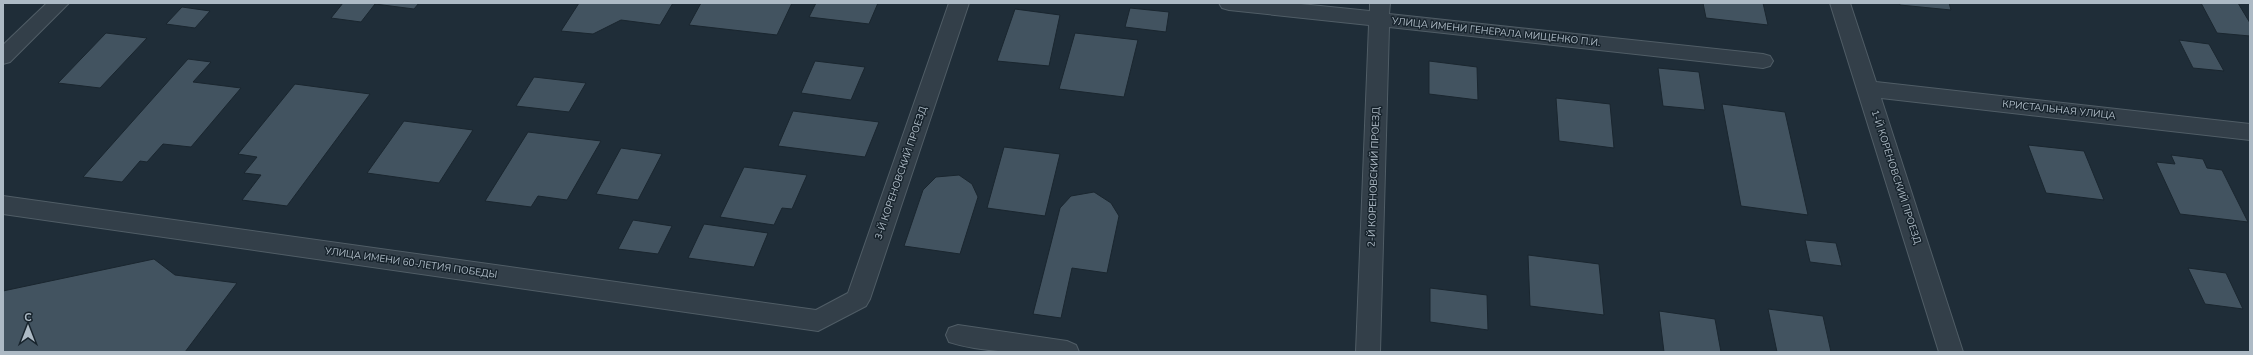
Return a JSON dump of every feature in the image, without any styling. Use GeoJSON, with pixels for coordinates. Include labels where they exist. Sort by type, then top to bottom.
{"type":"FeatureCollection","features":[{"type":"Feature","properties":{"kind":"street"},"geometry":{"type":"LineString","coordinates":[[3,57],[58,3]]}},
{"type":"Feature","properties":{"kind":"street","name":"3-Й КОРЕНОВСКИЙ ПРОЕЗД"},"geometry":{"type":"LineString","coordinates":[[818,321],[858,298],[959,3]]}},
{"type":"Feature","properties":{"kind":"street","name":"УЛИЦА ИМЕНИ ГЕНЕРАЛА МИЩЕНКО П.И."},"geometry":{"type":"LineString","coordinates":[[1229,3],[1380,11],[1763,61]]}},
{"type":"Feature","properties":{"kind":"street","name":"1-Й КОРЕНОВСКИЙ ПРОЕЗД"},"geometry":{"type":"LineString","coordinates":[[1840,3],[1951,352]]}},
{"type":"Feature","properties":{"kind":"street","name":"2-Й КОРЕНОВСКИЙ ПРОЕЗД"},"geometry":{"type":"LineString","coordinates":[[1368,352],[1380,11]]}},
{"type":"Feature","properties":{"kind":"street","name":"КРИСТАЛЬНАЯ УЛИЦА"},"geometry":{"type":"LineString","coordinates":[[1868,89],[2250,132]]}},
{"type":"Feature","properties":{"kind":"street","name":"УЛИЦА ИМЕНИ 60-ЛЕТИЯ ПОБЕДЫ"},"geometry":{"type":"LineString","coordinates":[[3,205],[818,321]]}},
{"type":"Feature","properties":{"kind":"street"},"geometry":{"type":"LineString","coordinates":[[958,335],[1068,352]]}},
{"type":"Feature","properties":{"kind":"building"},"geometry":{"type":"Polygon","coordinates":[[[343,3],[419,3],[414,9],[375,4],[361,22],[331,18],[343,3]]]}},
{"type":"Feature","properties":{"kind":"building"},"geometry":{"type":"Polygon","coordinates":[[[579,3],[673,3],[660,25],[621,20],[593,34],[561,31],[579,3]]]}},
{"type":"Feature","properties":{"kind":"building"},"geometry":{"type":"Polygon","coordinates":[[[701,3],[792,3],[777,35],[689,25],[701,3]]]}},
{"type":"Feature","properties":{"kind":"building"},"geometry":{"type":"Polygon","coordinates":[[[816,3],[878,3],[869,24],[809,17],[816,3]]]}},
{"type":"Feature","properties":{"kind":"building"},"geometry":{"type":"Polygon","coordinates":[[[1703,3],[1763,3],[1768,25],[1706,18],[1703,3]]]}},
{"type":"Feature","properties":{"kind":"building"},"geometry":{"type":"Polygon","coordinates":[[[1899,3],[1949,3],[1951,10],[1900,5],[1899,3]]]}},
{"type":"Feature","properties":{"kind":"building"},"geometry":{"type":"Polygon","coordinates":[[[2201,3],[2238,3],[2250,23],[2250,36],[2217,33],[2201,3]]]}},
{"type":"Feature","properties":{"kind":"building"},"geometry":{"type":"Polygon","coordinates":[[[182,7],[210,11],[195,28],[166,24],[182,7]]]}},
{"type":"Feature","properties":{"kind":"building"},"geometry":{"type":"Polygon","coordinates":[[[1130,8],[1169,12],[1166,32],[1125,27],[1130,8]]]}},
{"type":"Feature","properties":{"kind":"building"},"geometry":{"type":"Polygon","coordinates":[[[1015,9],[1060,15],[1049,66],[997,61],[1015,9]]]}},
{"type":"Feature","properties":{"kind":"building"},"geometry":{"type":"Polygon","coordinates":[[[106,33],[147,38],[100,88],[58,83],[106,33]]]}},
{"type":"Feature","properties":{"kind":"building"},"geometry":{"type":"Polygon","coordinates":[[[1075,33],[1138,40],[1124,97],[1059,89],[1075,33]]]}},
{"type":"Feature","properties":{"kind":"building"},"geometry":{"type":"Polygon","coordinates":[[[2179,40],[2209,44],[2224,71],[2193,68],[2179,40]]]}},
{"type":"Feature","properties":{"kind":"building"},"geometry":{"type":"Polygon","coordinates":[[[188,59],[211,62],[193,82],[241,88],[191,147],[163,144],[147,162],[140,161],[122,182],[83,177],[188,59]]]}},
{"type":"Feature","properties":{"kind":"building"},"geometry":{"type":"Polygon","coordinates":[[[815,61],[865,67],[851,100],[801,93],[815,61]]]}},
{"type":"Feature","properties":{"kind":"building"},"geometry":{"type":"Polygon","coordinates":[[[1429,61],[1477,67],[1478,100],[1429,94],[1429,61]]]}},
{"type":"Feature","properties":{"kind":"building"},"geometry":{"type":"Polygon","coordinates":[[[1658,68],[1699,72],[1705,110],[1663,106],[1658,68]]]}},
{"type":"Feature","properties":{"kind":"building"},"geometry":{"type":"Polygon","coordinates":[[[534,77],[586,83],[569,112],[516,106],[534,77]]]}},
{"type":"Feature","properties":{"kind":"building"},"geometry":{"type":"Polygon","coordinates":[[[295,84],[370,94],[287,206],[242,200],[261,175],[244,173],[257,157],[238,154],[295,84]]]}},
{"type":"Feature","properties":{"kind":"building"},"geometry":{"type":"Polygon","coordinates":[[[1556,98],[1610,104],[1614,148],[1559,141],[1556,98]]]}},
{"type":"Feature","properties":{"kind":"building"},"geometry":{"type":"Polygon","coordinates":[[[1722,104],[1785,112],[1808,215],[1741,206],[1722,104]]]}},
{"type":"Feature","properties":{"kind":"building"},"geometry":{"type":"Polygon","coordinates":[[[793,111],[879,122],[865,157],[778,146],[793,111]]]}},
{"type":"Feature","properties":{"kind":"building"},"geometry":{"type":"Polygon","coordinates":[[[404,121],[473,130],[439,183],[367,173],[404,121]]]}},
{"type":"Feature","properties":{"kind":"building"},"geometry":{"type":"Polygon","coordinates":[[[528,132],[601,141],[567,200],[538,196],[531,207],[485,201],[528,132]]]}},
{"type":"Feature","properties":{"kind":"building"},"geometry":{"type":"Polygon","coordinates":[[[2028,145],[2084,151],[2104,200],[2046,193],[2028,145]]]}},
{"type":"Feature","properties":{"kind":"building"},"geometry":{"type":"Polygon","coordinates":[[[1004,147],[1060,154],[1045,216],[987,208],[1004,147]]]}},
{"type":"Feature","properties":{"kind":"building"},"geometry":{"type":"Polygon","coordinates":[[[621,148],[662,154],[638,200],[596,194],[621,148]]]}},
{"type":"Feature","properties":{"kind":"building"},"geometry":{"type":"Polygon","coordinates":[[[2171,155],[2203,159],[2207,168],[2222,170],[2248,222],[2180,214],[2156,162],[2175,164],[2171,155]]]}},
{"type":"Feature","properties":{"kind":"building"},"geometry":{"type":"Polygon","coordinates":[[[744,167],[807,175],[792,209],[782,208],[774,225],[720,217],[744,167]]]}},
{"type":"Feature","properties":{"kind":"building"},"geometry":{"type":"Polygon","coordinates":[[[959,175],[972,184],[978,197],[960,254],[904,246],[923,190],[936,177],[959,175]]]}},
{"type":"Feature","properties":{"kind":"building"},"geometry":{"type":"Polygon","coordinates":[[[1094,192],[1111,203],[1119,216],[1107,273],[1072,268],[1061,318],[1033,314],[1060,208],[1071,196],[1094,192]]]}},
{"type":"Feature","properties":{"kind":"building"},"geometry":{"type":"Polygon","coordinates":[[[633,220],[672,226],[658,254],[618,249],[633,220]]]}},
{"type":"Feature","properties":{"kind":"building"},"geometry":{"type":"Polygon","coordinates":[[[704,224],[768,233],[754,267],[688,258],[704,224]]]}},
{"type":"Feature","properties":{"kind":"building"},"geometry":{"type":"Polygon","coordinates":[[[1805,240],[1836,243],[1842,266],[1810,262],[1805,240]]]}},
{"type":"Feature","properties":{"kind":"building"},"geometry":{"type":"Polygon","coordinates":[[[1528,255],[1599,264],[1604,315],[1530,306],[1528,255]]]}},
{"type":"Feature","properties":{"kind":"building"},"geometry":{"type":"Polygon","coordinates":[[[154,259],[175,275],[237,283],[185,352],[3,352],[3,291],[154,259]]]}},
{"type":"Feature","properties":{"kind":"building"},"geometry":{"type":"Polygon","coordinates":[[[2188,268],[2226,273],[2243,309],[2205,304],[2188,268]]]}},
{"type":"Feature","properties":{"kind":"building"},"geometry":{"type":"Polygon","coordinates":[[[1430,288],[1487,295],[1488,330],[1430,322],[1430,288]]]}},
{"type":"Feature","properties":{"kind":"building"},"geometry":{"type":"Polygon","coordinates":[[[1768,309],[1823,316],[1831,352],[1777,352],[1768,309]]]}},
{"type":"Feature","properties":{"kind":"building"},"geometry":{"type":"Polygon","coordinates":[[[1659,311],[1715,319],[1721,352],[1664,352],[1659,311]]]}}]}
